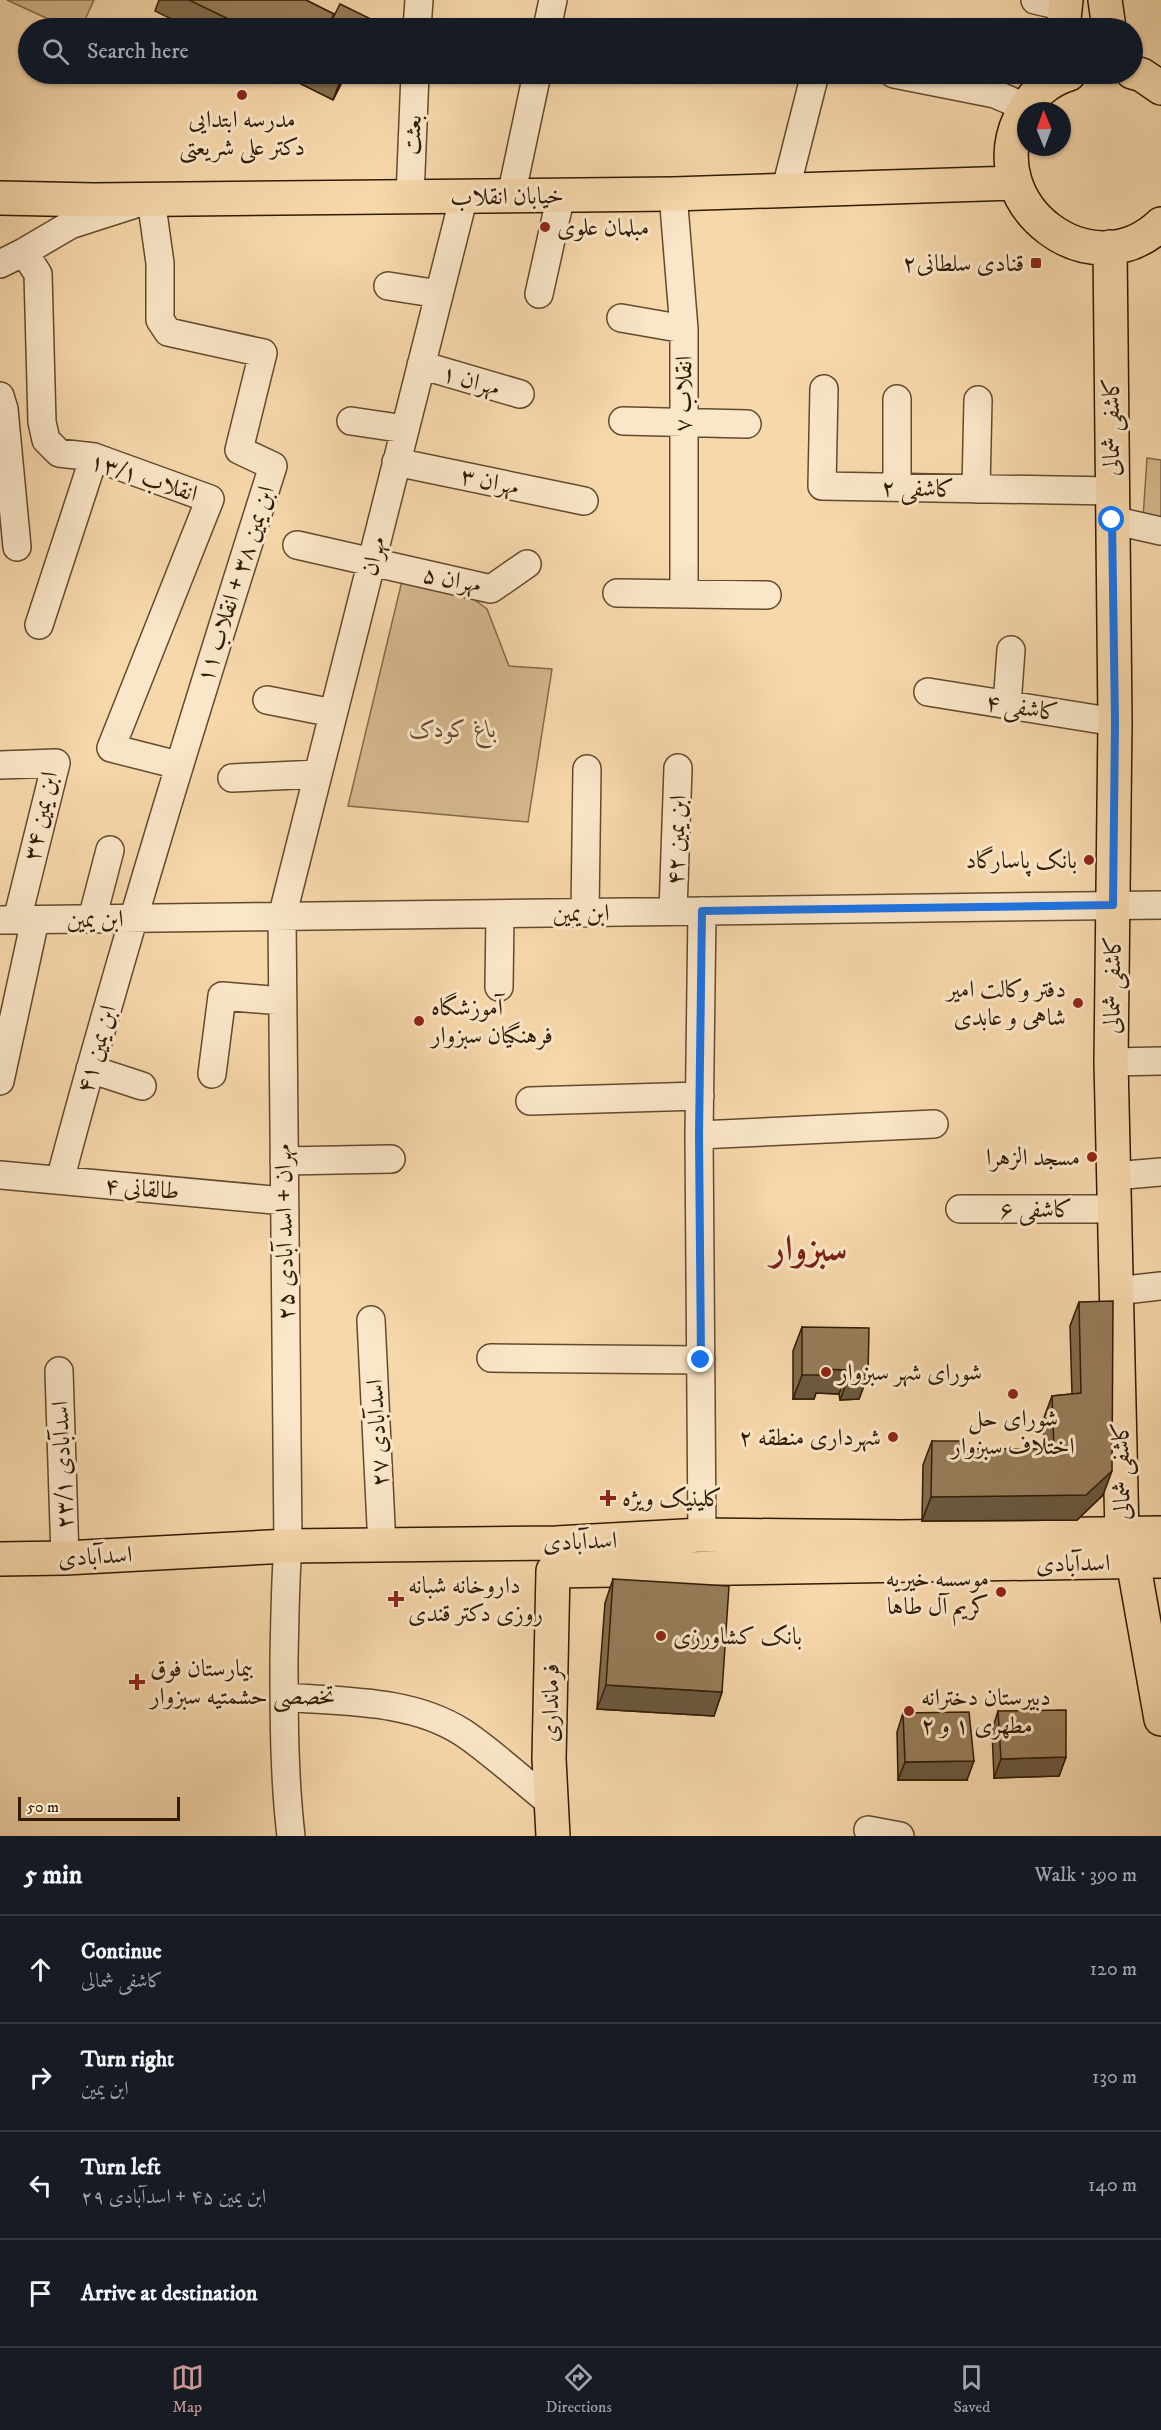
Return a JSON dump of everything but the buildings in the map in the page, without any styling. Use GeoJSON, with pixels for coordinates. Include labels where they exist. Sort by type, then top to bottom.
{"type":"FeatureCollection","features":[{"type":"Feature","properties":{"kind":"main road"},"geometry":{"type":"LineString","coordinates":[[1105,0],[1108,18]]}},
{"type":"Feature","properties":{"kind":"main road"},"geometry":{"type":"LineString","coordinates":[[1143,76],[1161,88]]}},
{"type":"Feature","properties":{"kind":"main road"},"geometry":{"type":"LineString","coordinates":[[1029,102],[1048,84]]}},
{"type":"Feature","properties":{"kind":"main road"},"geometry":{"type":"LineString","coordinates":[[1017,124],[1011,157],[1014,183],[1025,205],[1048,229],[1062,238],[1085,246],[1110,247],[1134,242],[1161,224]]}},
{"type":"Feature","properties":{"kind":"main road","name":"خیابان انقلاب"},"geometry":{"type":"LineString","coordinates":[[0,198],[151,199],[673,194],[1014,183]]}},
{"type":"Feature","properties":{"kind":"main road","name":"کاشفی شمالی"},"geometry":{"type":"LineString","coordinates":[[1110,247],[1115,722],[1111,1062],[1113,1209],[1116,1291],[1139,1552],[1161,1719]]}},
{"type":"Feature","properties":{"kind":"main road","name":"اسدآبادی"},"geometry":{"type":"LineString","coordinates":[[0,1559],[65,1558],[288,1546],[382,1546],[555,1557],[925,1566],[1139,1552],[1161,1533]]}},
{"type":"Feature","properties":{"kind":"main road","name":"اسدآبادی"},"geometry":{"type":"LineString","coordinates":[[555,1557],[702,1535],[900,1537],[1139,1552]]}},
{"type":"Feature","properties":{"kind":"main road","name":"فرمانداری"},"geometry":{"type":"LineString","coordinates":[[553,1836],[549,1759],[555,1557]]}},
{"type":"Feature","properties":{"kind":"street"},"geometry":{"type":"LineString","coordinates":[[417,18],[418,0]]}},
{"type":"Feature","properties":{"kind":"street"},"geometry":{"type":"LineString","coordinates":[[549,18],[553,0]]}},
{"type":"Feature","properties":{"kind":"street","name":"بعثت"},"geometry":{"type":"LineString","coordinates":[[410,197],[415,84]]}},
{"type":"Feature","properties":{"kind":"street"},"geometry":{"type":"LineString","coordinates":[[511,196],[535,84]]}},
{"type":"Feature","properties":{"kind":"street"},"geometry":{"type":"LineString","coordinates":[[785,192],[812,84]]}},
{"type":"Feature","properties":{"kind":"street"},"geometry":{"type":"LineString","coordinates":[[944,84],[995,94],[1017,104]]}},
{"type":"Feature","properties":{"kind":"street","name":"انقلاب ۷"},"geometry":{"type":"LineString","coordinates":[[673,194],[684,329],[684,594]]}},
{"type":"Feature","properties":{"kind":"street"},"geometry":{"type":"LineString","coordinates":[[538,294],[561,195]]}},
{"type":"Feature","properties":{"kind":"street","name":"مهران"},"geometry":{"type":"LineString","coordinates":[[282,917],[464,196]]}},
{"type":"Feature","properties":{"kind":"street"},"geometry":{"type":"LineString","coordinates":[[0,264],[70,225],[151,199]]}},
{"type":"Feature","properties":{"kind":"street","name":"ابن یمین ۳۸ + انقلاب ۱۱"},"geometry":{"type":"LineString","coordinates":[[133,918],[178,765],[273,466],[239,450],[263,353],[168,332],[160,320],[160,263],[151,199]]}},
{"type":"Feature","properties":{"kind":"street","name":"انقلاب ۱۳/۱"},"geometry":{"type":"LineString","coordinates":[[24,252],[38,274],[42,422],[46,440],[59,453],[94,457],[210,499],[111,748],[178,765]]}},
{"type":"Feature","properties":{"kind":"street"},"geometry":{"type":"LineString","coordinates":[[388,286],[439,294]]}},
{"type":"Feature","properties":{"kind":"street"},"geometry":{"type":"LineString","coordinates":[[621,318],[684,329]]}},
{"type":"Feature","properties":{"kind":"street","name":"مهران ۱"},"geometry":{"type":"LineString","coordinates":[[421,365],[520,394]]}},
{"type":"Feature","properties":{"kind":"street","name":"کاشفی ۲"},"geometry":{"type":"LineString","coordinates":[[824,389],[822,486],[976,489],[1112,506],[1161,531]]}},
{"type":"Feature","properties":{"kind":"street"},"geometry":{"type":"LineString","coordinates":[[0,396],[4,409],[17,547]]}},
{"type":"Feature","properties":{"kind":"street"},"geometry":{"type":"LineString","coordinates":[[897,399],[897,487]]}},
{"type":"Feature","properties":{"kind":"street"},"geometry":{"type":"LineString","coordinates":[[976,489],[978,400]]}},
{"type":"Feature","properties":{"kind":"street"},"geometry":{"type":"LineString","coordinates":[[351,421],[405,429]]}},
{"type":"Feature","properties":{"kind":"street"},"geometry":{"type":"LineString","coordinates":[[624,421],[747,424]]}},
{"type":"Feature","properties":{"kind":"street"},"geometry":{"type":"LineString","coordinates":[[39,625],[94,457]]}},
{"type":"Feature","properties":{"kind":"street","name":"مهران ۳"},"geometry":{"type":"LineString","coordinates":[[396,462],[584,501]]}},
{"type":"Feature","properties":{"kind":"street","name":"مهران ۵"},"geometry":{"type":"LineString","coordinates":[[297,545],[491,589],[527,564]]}},
{"type":"Feature","properties":{"kind":"street"},"geometry":{"type":"LineString","coordinates":[[617,593],[766,595]]}},
{"type":"Feature","properties":{"kind":"street"},"geometry":{"type":"LineString","coordinates":[[1007,705],[1011,650]]}},
{"type":"Feature","properties":{"kind":"street","name":"کاشفی ۴"},"geometry":{"type":"LineString","coordinates":[[928,692],[1115,722]]}},
{"type":"Feature","properties":{"kind":"street"},"geometry":{"type":"LineString","coordinates":[[267,700],[333,713]]}},
{"type":"Feature","properties":{"kind":"street","name":"ابن یمین ۳۴"},"geometry":{"type":"LineString","coordinates":[[0,765],[56,763],[17,920]]}},
{"type":"Feature","properties":{"kind":"street","name":"ابن یمین ۴۲"},"geometry":{"type":"LineString","coordinates":[[673,911],[678,768]]}},
{"type":"Feature","properties":{"kind":"street"},"geometry":{"type":"LineString","coordinates":[[585,913],[587,769]]}},
{"type":"Feature","properties":{"kind":"street"},"geometry":{"type":"LineString","coordinates":[[232,778],[318,774]]}},
{"type":"Feature","properties":{"kind":"street"},"geometry":{"type":"LineString","coordinates":[[92,919],[110,850]]}},
{"type":"Feature","properties":{"kind":"street","name":"ابن یمین"},"geometry":{"type":"LineString","coordinates":[[17,920],[1161,905]]}},
{"type":"Feature","properties":{"kind":"street"},"geometry":{"type":"LineString","coordinates":[[702,911],[699,1135],[702,1535]]}},
{"type":"Feature","properties":{"kind":"street"},"geometry":{"type":"LineString","coordinates":[[499,987],[500,914]]}},
{"type":"Feature","properties":{"kind":"street","name":"مهران + اسد آبادی ۲۵"},"geometry":{"type":"LineString","coordinates":[[282,917],[288,1546],[285,1576],[284,1697],[291,1836]]}},
{"type":"Feature","properties":{"kind":"street","name":"ابن یمین ۴۱"},"geometry":{"type":"LineString","coordinates":[[60,1180],[133,918]]}},
{"type":"Feature","properties":{"kind":"street"},"geometry":{"type":"LineString","coordinates":[[0,1081],[17,920]]}},
{"type":"Feature","properties":{"kind":"street"},"geometry":{"type":"LineString","coordinates":[[212,1074],[222,996],[282,1001]]}},
{"type":"Feature","properties":{"kind":"street"},"geometry":{"type":"LineString","coordinates":[[1111,1062],[1161,1061]]}},
{"type":"Feature","properties":{"kind":"street"},"geometry":{"type":"LineString","coordinates":[[90,1069],[142,1086]]}},
{"type":"Feature","properties":{"kind":"street"},"geometry":{"type":"LineString","coordinates":[[530,1101],[700,1096]]}},
{"type":"Feature","properties":{"kind":"street"},"geometry":{"type":"LineString","coordinates":[[699,1135],[934,1124]]}},
{"type":"Feature","properties":{"kind":"street"},"geometry":{"type":"LineString","coordinates":[[284,1161],[392,1159]]}},
{"type":"Feature","properties":{"kind":"street"},"geometry":{"type":"LineString","coordinates":[[1114,1176],[1161,1172]]}},
{"type":"Feature","properties":{"kind":"street","name":"طالقانی ۴"},"geometry":{"type":"LineString","coordinates":[[0,1175],[284,1201]]}},
{"type":"Feature","properties":{"kind":"street","name":"کاشفی ۶"},"geometry":{"type":"LineString","coordinates":[[960,1209],[1113,1209]]}},
{"type":"Feature","properties":{"kind":"street"},"geometry":{"type":"LineString","coordinates":[[1116,1291],[1161,1286]]}},
{"type":"Feature","properties":{"kind":"street","name":"اسدآبادی ۲۷"},"geometry":{"type":"LineString","coordinates":[[371,1320],[382,1546]]}},
{"type":"Feature","properties":{"kind":"street"},"geometry":{"type":"LineString","coordinates":[[491,1358],[701,1360]]}},
{"type":"Feature","properties":{"kind":"street","name":"اسدآبادی ۲۳/۱"},"geometry":{"type":"LineString","coordinates":[[58,1371],[65,1558]]}},
{"type":"Feature","properties":{"kind":"street"},"geometry":{"type":"LineString","coordinates":[[284,1697],[382,1705],[423,1714],[462,1732],[552,1804]]}},
{"type":"Feature","properties":{"kind":"street"},"geometry":{"type":"LineString","coordinates":[[868,1830],[900,1836]]}},
{"type":"Feature","properties":{"kind":"green space"},"geometry":{"type":"Polygon","coordinates":[[[7,0],[94,0],[86,18],[46,18],[7,0]]]}},
{"type":"Feature","properties":{"kind":"green space"},"geometry":{"type":"Polygon","coordinates":[[[1147,458],[1161,460],[1161,522],[1143,518],[1147,458]]]}},
{"type":"Feature","properties":{"kind":"green space","name":"باغ کودک"},"geometry":{"type":"Polygon","coordinates":[[[407,560],[433,569],[487,609],[509,666],[552,669],[528,822],[348,806],[407,560]]]}},
{"type":"Feature","properties":{"kind":"place","name":"مدرسه ابتدایی دکتر علی شریعتی"},"geometry":{"type":"Point","coordinates":[242,95]}},
{"type":"Feature","properties":{"kind":"place","name":"مبلمان علوی"},"geometry":{"type":"Point","coordinates":[545,227]}},
{"type":"Feature","properties":{"kind":"place","name":"قنادی سلطانی۲"},"geometry":{"type":"Point","coordinates":[1036,263]}},
{"type":"Feature","properties":{"kind":"place","name":"بانک پاسارگاد"},"geometry":{"type":"Point","coordinates":[1089,860]}},
{"type":"Feature","properties":{"kind":"place","name":"دفتر وکالت امیر شاهی و عابدی"},"geometry":{"type":"Point","coordinates":[1078,1003]}},
{"type":"Feature","properties":{"kind":"place","name":"آموزشگاه فرهنگیان سبزوار"},"geometry":{"type":"Point","coordinates":[419,1021]}},
{"type":"Feature","properties":{"kind":"place","name":"مسجد الزهرا"},"geometry":{"type":"Point","coordinates":[1092,1157]}},
{"type":"Feature","properties":{"kind":"place","name":"شورای شهر سبزوار"},"geometry":{"type":"Point","coordinates":[826,1372]}},
{"type":"Feature","properties":{"kind":"place","name":"شورای حل اختلاف سبزوار"},"geometry":{"type":"Point","coordinates":[1013,1394]}},
{"type":"Feature","properties":{"kind":"place","name":"شهرداری منطقه ۲"},"geometry":{"type":"Point","coordinates":[893,1437]}},
{"type":"Feature","properties":{"kind":"place","name":"کلینیک ویژه"},"geometry":{"type":"Point","coordinates":[608,1498]}},
{"type":"Feature","properties":{"kind":"place","name":"موسسه خیریه کریم آل طاها"},"geometry":{"type":"Point","coordinates":[1001,1592]}},
{"type":"Feature","properties":{"kind":"place","name":"داروخانه شبانه روزی دکتر قندی"},"geometry":{"type":"Point","coordinates":[396,1599]}},
{"type":"Feature","properties":{"kind":"place","name":"بانک کشاورزی"},"geometry":{"type":"Point","coordinates":[661,1636]}},
{"type":"Feature","properties":{"kind":"place","name":"بیمارستان فوق تخصصی حشمتیه سبزوار"},"geometry":{"type":"Point","coordinates":[137,1682]}},
{"type":"Feature","properties":{"kind":"place","name":"دبیرستان دخترانه مطهری ۱ و ۲"},"geometry":{"type":"Point","coordinates":[909,1711]}},
{"type":"Feature","properties":{"kind":"district","name":"سبزوار"},"geometry":{"type":"Point","coordinates":[809,1247]}},
{"type":"Feature","properties":{"kind":"route"},"geometry":{"type":"LineString","coordinates":[[701,1360],[699,1135],[702,911],[1113,905],[1115,722],[1112,520]]}}]}
